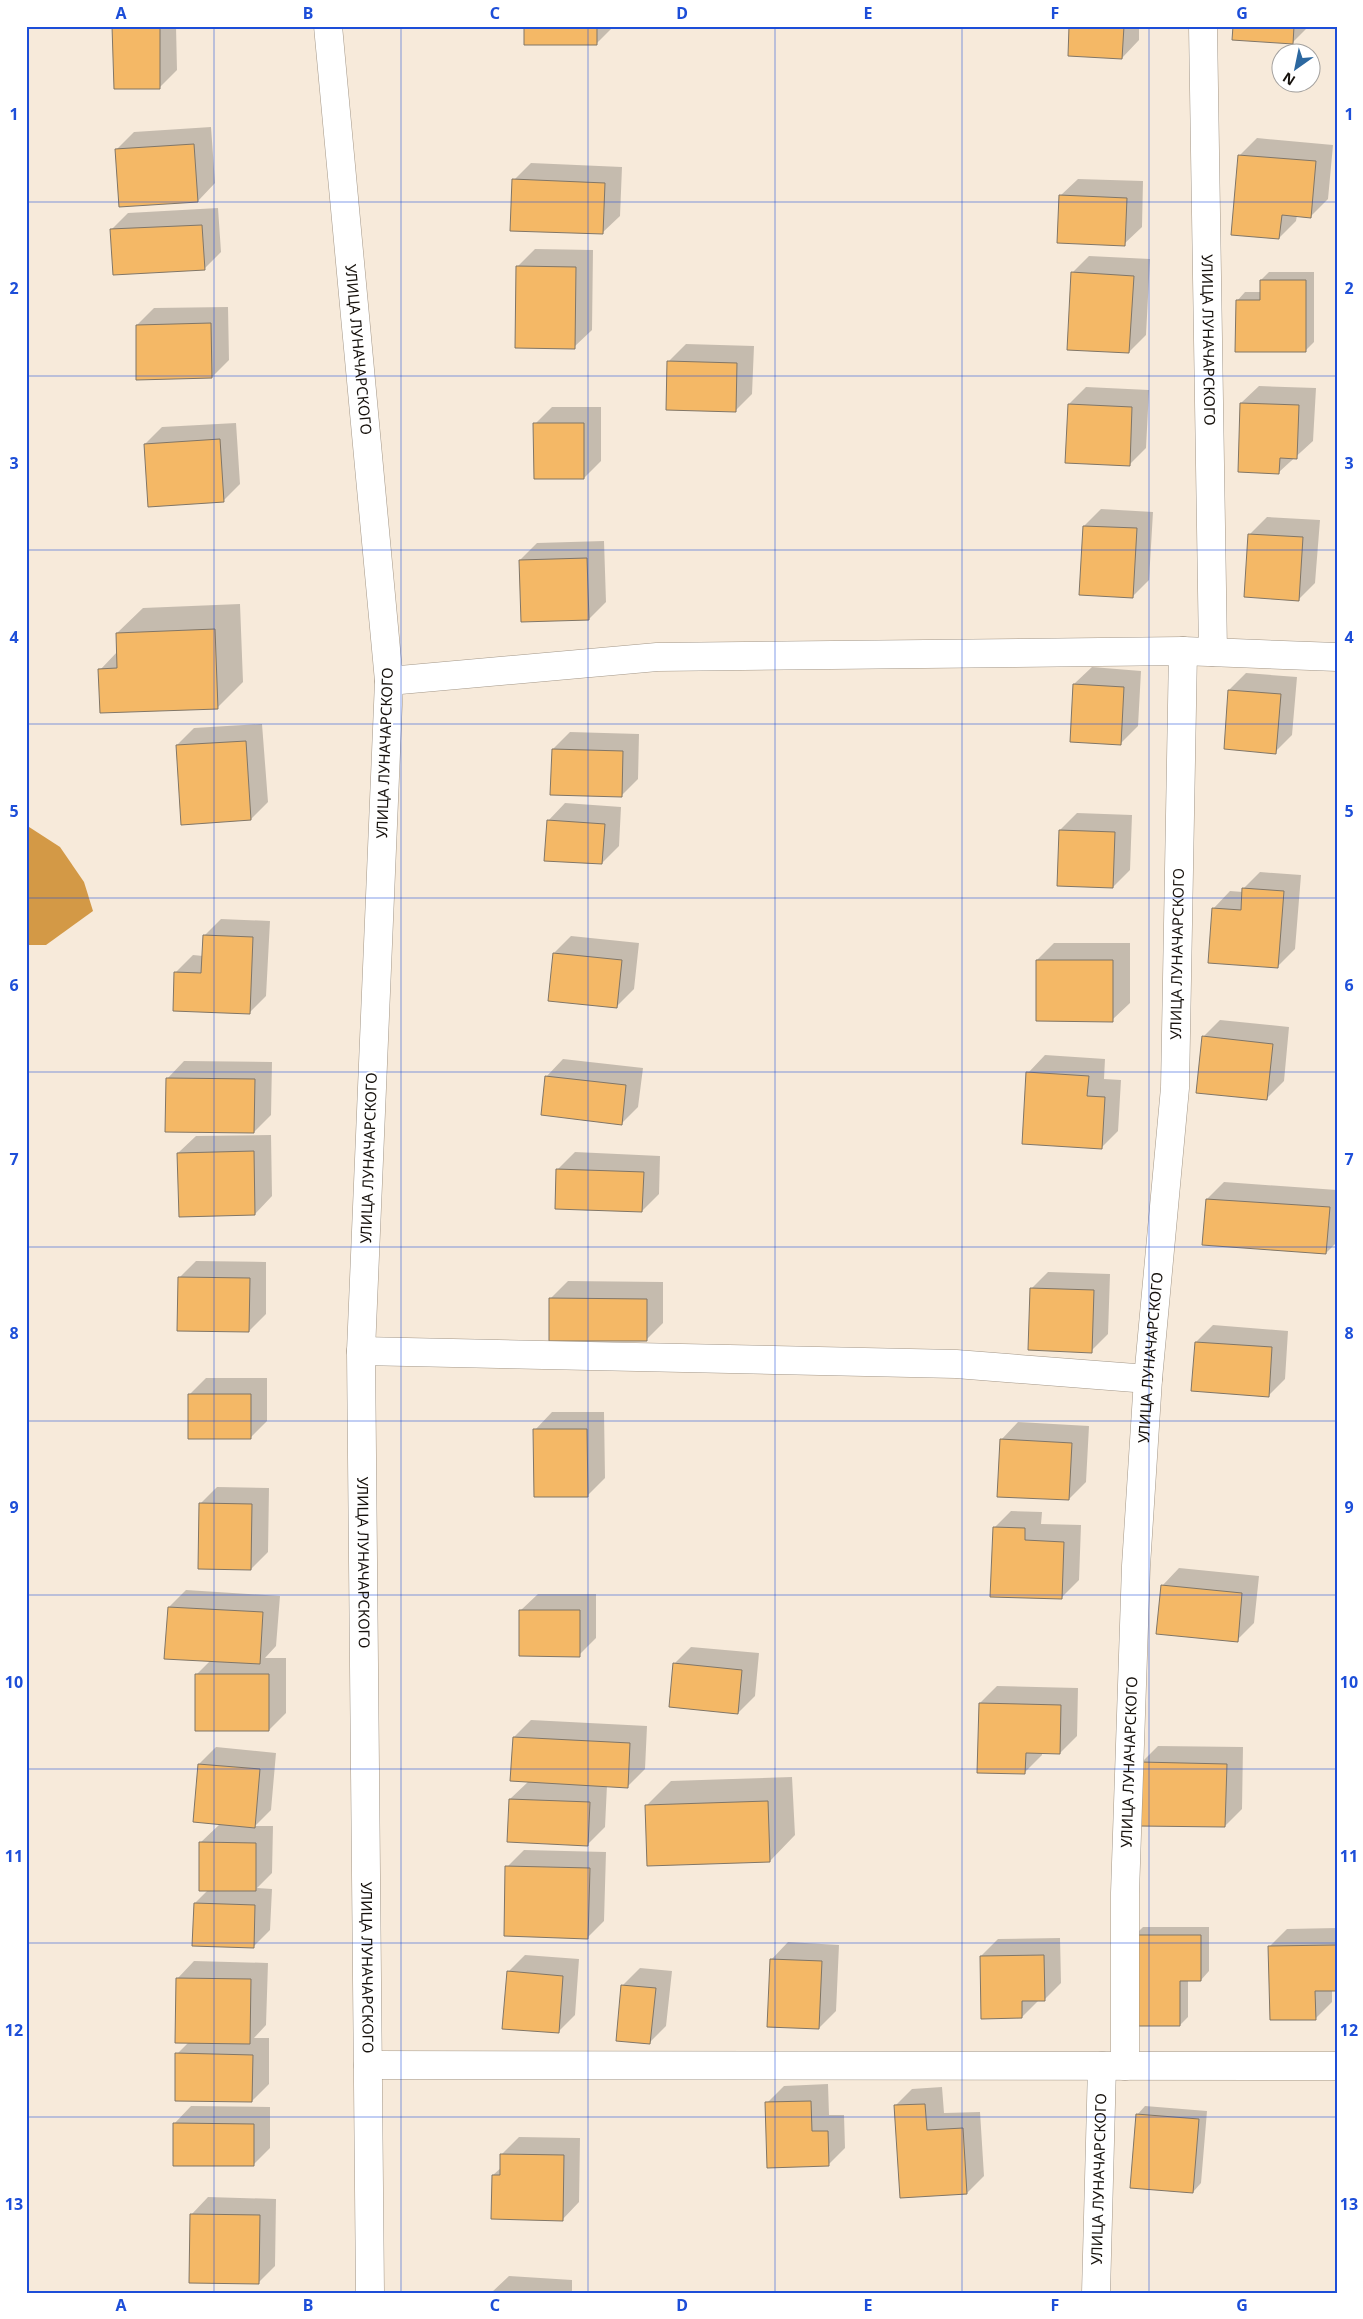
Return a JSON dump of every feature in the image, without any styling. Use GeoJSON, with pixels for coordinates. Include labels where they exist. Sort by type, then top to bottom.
{"type":"FeatureCollection","features":[{"type":"Feature","properties":{"kind":"street","name":"УЛИЦА ЛУНАЧАРСКОГО"},"geometry":{"type":"LineString","coordinates":[[328,26],[389,681],[362,1351],[370,2293]]}},
{"type":"Feature","properties":{"kind":"street","name":"УЛИЦА ЛУНАЧАРСКОГО"},"geometry":{"type":"LineString","coordinates":[[1203,26],[1213,652]]}},
{"type":"Feature","properties":{"kind":"street","name":"УЛИЦА ЛУНАЧАРСКОГО"},"geometry":{"type":"LineString","coordinates":[[1096,2293],[1114,2066],[1124,1893],[1136,1566],[1148,1379],[1175,1088],[1183,651]]}},
{"type":"Feature","properties":{"kind":"street"},"geometry":{"type":"LineString","coordinates":[[389,681],[658,657],[1183,651],[1337,657]]}},
{"type":"Feature","properties":{"kind":"street"},"geometry":{"type":"LineString","coordinates":[[362,1351],[956,1364],[1148,1379]]}},
{"type":"Feature","properties":{"kind":"street"},"geometry":{"type":"LineString","coordinates":[[368,2066],[1337,2066]]}},
{"type":"Feature","properties":{"kind":"shaded area"},"geometry":{"type":"Polygon","coordinates":[[[26,825],[60,847],[84,882],[93,911],[46,945],[26,945],[26,825]]]}},
{"type":"Feature","properties":{"kind":"building"},"geometry":{"type":"Polygon","coordinates":[[[112,26],[160,26],[160,89],[114,89],[112,26]]]}},
{"type":"Feature","properties":{"kind":"building"},"geometry":{"type":"Polygon","coordinates":[[[524,26],[597,26],[597,45],[524,45],[524,26]]]}},
{"type":"Feature","properties":{"kind":"building"},"geometry":{"type":"Polygon","coordinates":[[[1069,26],[1124,26],[1122,59],[1068,56],[1069,26]]]}},
{"type":"Feature","properties":{"kind":"building"},"geometry":{"type":"Polygon","coordinates":[[[1233,26],[1294,26],[1293,42],[1232,40],[1233,26]]]}},
{"type":"Feature","properties":{"kind":"building"},"geometry":{"type":"Polygon","coordinates":[[[194,144],[198,202],[119,207],[115,149],[194,144]]]}},
{"type":"Feature","properties":{"kind":"building"},"geometry":{"type":"Polygon","coordinates":[[[1238,155],[1316,161],[1311,218],[1282,215],[1279,239],[1231,235],[1238,155]]]}},
{"type":"Feature","properties":{"kind":"building"},"geometry":{"type":"Polygon","coordinates":[[[512,179],[605,183],[603,234],[510,231],[512,179]]]}},
{"type":"Feature","properties":{"kind":"building"},"geometry":{"type":"Polygon","coordinates":[[[1059,195],[1127,198],[1125,246],[1057,243],[1059,195]]]}},
{"type":"Feature","properties":{"kind":"building"},"geometry":{"type":"Polygon","coordinates":[[[202,225],[205,270],[113,275],[110,229],[202,225]]]}},
{"type":"Feature","properties":{"kind":"building"},"geometry":{"type":"Polygon","coordinates":[[[516,266],[576,267],[575,349],[515,348],[516,266]]]}},
{"type":"Feature","properties":{"kind":"building"},"geometry":{"type":"Polygon","coordinates":[[[1071,272],[1134,276],[1129,353],[1067,350],[1071,272]]]}},
{"type":"Feature","properties":{"kind":"building"},"geometry":{"type":"Polygon","coordinates":[[[1260,280],[1306,280],[1306,352],[1235,352],[1236,300],[1260,300],[1260,280]]]}},
{"type":"Feature","properties":{"kind":"building"},"geometry":{"type":"Polygon","coordinates":[[[211,323],[212,378],[136,380],[136,325],[211,323]]]}},
{"type":"Feature","properties":{"kind":"building"},"geometry":{"type":"Polygon","coordinates":[[[667,361],[737,363],[736,412],[666,410],[667,361]]]}},
{"type":"Feature","properties":{"kind":"building"},"geometry":{"type":"Polygon","coordinates":[[[1240,403],[1299,405],[1297,459],[1280,458],[1279,474],[1238,472],[1240,403]]]}},
{"type":"Feature","properties":{"kind":"building"},"geometry":{"type":"Polygon","coordinates":[[[1068,404],[1132,407],[1130,466],[1065,463],[1068,404]]]}},
{"type":"Feature","properties":{"kind":"building"},"geometry":{"type":"Polygon","coordinates":[[[533,423],[584,423],[584,479],[534,479],[533,423]]]}},
{"type":"Feature","properties":{"kind":"building"},"geometry":{"type":"Polygon","coordinates":[[[220,439],[224,502],[148,507],[144,444],[220,439]]]}},
{"type":"Feature","properties":{"kind":"building"},"geometry":{"type":"Polygon","coordinates":[[[1083,526],[1137,528],[1133,598],[1079,595],[1083,526]]]}},
{"type":"Feature","properties":{"kind":"building"},"geometry":{"type":"Polygon","coordinates":[[[1248,534],[1303,537],[1299,601],[1244,597],[1248,534]]]}},
{"type":"Feature","properties":{"kind":"building"},"geometry":{"type":"Polygon","coordinates":[[[587,558],[589,620],[521,622],[519,560],[587,558]]]}},
{"type":"Feature","properties":{"kind":"building"},"geometry":{"type":"Polygon","coordinates":[[[215,629],[218,709],[100,713],[98,669],[117,668],[116,633],[215,629]]]}},
{"type":"Feature","properties":{"kind":"building"},"geometry":{"type":"Polygon","coordinates":[[[1073,684],[1124,687],[1121,745],[1070,742],[1073,684]]]}},
{"type":"Feature","properties":{"kind":"building"},"geometry":{"type":"Polygon","coordinates":[[[1228,690],[1281,694],[1276,754],[1224,749],[1228,690]]]}},
{"type":"Feature","properties":{"kind":"building"},"geometry":{"type":"Polygon","coordinates":[[[246,741],[251,820],[181,825],[176,745],[246,741]]]}},
{"type":"Feature","properties":{"kind":"building"},"geometry":{"type":"Polygon","coordinates":[[[552,749],[623,751],[622,797],[550,795],[552,749]]]}},
{"type":"Feature","properties":{"kind":"building"},"geometry":{"type":"Polygon","coordinates":[[[547,820],[605,824],[602,864],[544,861],[547,820]]]}},
{"type":"Feature","properties":{"kind":"building"},"geometry":{"type":"Polygon","coordinates":[[[1059,830],[1115,832],[1113,888],[1057,886],[1059,830]]]}},
{"type":"Feature","properties":{"kind":"building"},"geometry":{"type":"Polygon","coordinates":[[[1242,888],[1284,891],[1278,968],[1208,963],[1212,908],[1241,910],[1242,888]]]}},
{"type":"Feature","properties":{"kind":"building"},"geometry":{"type":"Polygon","coordinates":[[[203,935],[253,937],[250,1014],[173,1011],[174,972],[201,973],[203,935]]]}},
{"type":"Feature","properties":{"kind":"building"},"geometry":{"type":"Polygon","coordinates":[[[553,953],[622,960],[617,1008],[548,1001],[553,953]]]}},
{"type":"Feature","properties":{"kind":"building"},"geometry":{"type":"Polygon","coordinates":[[[1036,960],[1113,960],[1113,1022],[1036,1021],[1036,960]]]}},
{"type":"Feature","properties":{"kind":"building"},"geometry":{"type":"Polygon","coordinates":[[[1202,1036],[1273,1044],[1267,1100],[1196,1093],[1202,1036]]]}},
{"type":"Feature","properties":{"kind":"building"},"geometry":{"type":"Polygon","coordinates":[[[1026,1072],[1089,1076],[1087,1096],[1105,1097],[1102,1149],[1022,1144],[1026,1072]]]}},
{"type":"Feature","properties":{"kind":"building"},"geometry":{"type":"Polygon","coordinates":[[[545,1076],[626,1085],[622,1125],[541,1115],[545,1076]]]}},
{"type":"Feature","properties":{"kind":"building"},"geometry":{"type":"Polygon","coordinates":[[[166,1078],[255,1079],[254,1133],[165,1132],[166,1078]]]}},
{"type":"Feature","properties":{"kind":"building"},"geometry":{"type":"Polygon","coordinates":[[[254,1151],[255,1215],[179,1217],[177,1153],[254,1151]]]}},
{"type":"Feature","properties":{"kind":"building"},"geometry":{"type":"Polygon","coordinates":[[[556,1169],[644,1172],[642,1212],[555,1209],[556,1169]]]}},
{"type":"Feature","properties":{"kind":"building"},"geometry":{"type":"Polygon","coordinates":[[[1206,1199],[1330,1207],[1326,1254],[1202,1245],[1206,1199]]]}},
{"type":"Feature","properties":{"kind":"building"},"geometry":{"type":"Polygon","coordinates":[[[178,1277],[250,1278],[249,1332],[177,1331],[178,1277]]]}},
{"type":"Feature","properties":{"kind":"building"},"geometry":{"type":"Polygon","coordinates":[[[1030,1288],[1094,1290],[1092,1353],[1028,1350],[1030,1288]]]}},
{"type":"Feature","properties":{"kind":"building"},"geometry":{"type":"Polygon","coordinates":[[[549,1298],[647,1299],[647,1341],[549,1341],[549,1298]]]}},
{"type":"Feature","properties":{"kind":"building"},"geometry":{"type":"Polygon","coordinates":[[[1195,1342],[1272,1347],[1269,1397],[1191,1391],[1195,1342]]]}},
{"type":"Feature","properties":{"kind":"building"},"geometry":{"type":"Polygon","coordinates":[[[188,1394],[251,1394],[251,1439],[188,1439],[188,1394]]]}},
{"type":"Feature","properties":{"kind":"building"},"geometry":{"type":"Polygon","coordinates":[[[533,1429],[587,1429],[588,1497],[534,1497],[533,1429]]]}},
{"type":"Feature","properties":{"kind":"building"},"geometry":{"type":"Polygon","coordinates":[[[1000,1439],[1072,1443],[1069,1500],[997,1497],[1000,1439]]]}},
{"type":"Feature","properties":{"kind":"building"},"geometry":{"type":"Polygon","coordinates":[[[199,1503],[252,1504],[251,1570],[198,1569],[199,1503]]]}},
{"type":"Feature","properties":{"kind":"building"},"geometry":{"type":"Polygon","coordinates":[[[993,1527],[1025,1528],[1025,1540],[1064,1542],[1062,1599],[990,1597],[993,1527]]]}},
{"type":"Feature","properties":{"kind":"building"},"geometry":{"type":"Polygon","coordinates":[[[1161,1585],[1242,1593],[1238,1642],[1156,1634],[1161,1585]]]}},
{"type":"Feature","properties":{"kind":"building"},"geometry":{"type":"Polygon","coordinates":[[[168,1607],[263,1612],[260,1664],[164,1659],[168,1607]]]}},
{"type":"Feature","properties":{"kind":"building"},"geometry":{"type":"Polygon","coordinates":[[[519,1610],[580,1610],[580,1657],[519,1656],[519,1610]]]}},
{"type":"Feature","properties":{"kind":"building"},"geometry":{"type":"Polygon","coordinates":[[[673,1663],[742,1670],[738,1714],[669,1707],[673,1663]]]}},
{"type":"Feature","properties":{"kind":"building"},"geometry":{"type":"Polygon","coordinates":[[[195,1674],[269,1674],[269,1731],[195,1731],[195,1674]]]}},
{"type":"Feature","properties":{"kind":"building"},"geometry":{"type":"Polygon","coordinates":[[[979,1703],[1061,1705],[1060,1754],[1026,1753],[1025,1774],[977,1773],[979,1703]]]}},
{"type":"Feature","properties":{"kind":"building"},"geometry":{"type":"Polygon","coordinates":[[[513,1737],[630,1743],[628,1788],[510,1781],[513,1737]]]}},
{"type":"Feature","properties":{"kind":"building"},"geometry":{"type":"Polygon","coordinates":[[[1140,1762],[1227,1764],[1225,1827],[1139,1826],[1140,1762]]]}},
{"type":"Feature","properties":{"kind":"building"},"geometry":{"type":"Polygon","coordinates":[[[198,1764],[260,1769],[255,1828],[193,1822],[198,1764]]]}},
{"type":"Feature","properties":{"kind":"building"},"geometry":{"type":"Polygon","coordinates":[[[509,1799],[590,1802],[588,1846],[507,1842],[509,1799]]]}},
{"type":"Feature","properties":{"kind":"building"},"geometry":{"type":"Polygon","coordinates":[[[768,1801],[770,1862],[647,1866],[645,1805],[768,1801]]]}},
{"type":"Feature","properties":{"kind":"building"},"geometry":{"type":"Polygon","coordinates":[[[199,1842],[256,1843],[256,1891],[199,1891],[199,1842]]]}},
{"type":"Feature","properties":{"kind":"building"},"geometry":{"type":"Polygon","coordinates":[[[505,1866],[590,1868],[588,1939],[504,1936],[505,1866]]]}},
{"type":"Feature","properties":{"kind":"building"},"geometry":{"type":"Polygon","coordinates":[[[194,1903],[255,1905],[254,1948],[192,1946],[194,1903]]]}},
{"type":"Feature","properties":{"kind":"building"},"geometry":{"type":"Polygon","coordinates":[[[1133,1935],[1201,1935],[1201,1981],[1180,1981],[1180,2026],[1133,2026],[1133,1935]]]}},
{"type":"Feature","properties":{"kind":"building"},"geometry":{"type":"Polygon","coordinates":[[[1336,1945],[1337,1991],[1315,1991],[1316,2020],[1270,2020],[1268,1946],[1336,1945]]]}},
{"type":"Feature","properties":{"kind":"building"},"geometry":{"type":"Polygon","coordinates":[[[1044,1955],[1045,2001],[1022,2001],[1022,2018],[981,2019],[980,1956],[1044,1955]]]}},
{"type":"Feature","properties":{"kind":"building"},"geometry":{"type":"Polygon","coordinates":[[[770,1959],[822,1961],[819,2029],[767,2027],[770,1959]]]}},
{"type":"Feature","properties":{"kind":"building"},"geometry":{"type":"Polygon","coordinates":[[[507,1971],[563,1976],[559,2033],[502,2029],[507,1971]]]}},
{"type":"Feature","properties":{"kind":"building"},"geometry":{"type":"Polygon","coordinates":[[[176,1978],[251,1979],[250,2044],[175,2043],[176,1978]]]}},
{"type":"Feature","properties":{"kind":"building"},"geometry":{"type":"Polygon","coordinates":[[[621,1985],[656,1988],[650,2044],[616,2041],[621,1985]]]}},
{"type":"Feature","properties":{"kind":"building"},"geometry":{"type":"Polygon","coordinates":[[[175,2053],[253,2055],[252,2102],[175,2101],[175,2053]]]}},
{"type":"Feature","properties":{"kind":"building"},"geometry":{"type":"Polygon","coordinates":[[[811,2101],[812,2131],[828,2131],[829,2166],[767,2168],[765,2102],[811,2101]]]}},
{"type":"Feature","properties":{"kind":"building"},"geometry":{"type":"Polygon","coordinates":[[[925,2104],[927,2130],[963,2128],[967,2194],[900,2198],[894,2105],[925,2104]]]}},
{"type":"Feature","properties":{"kind":"building"},"geometry":{"type":"Polygon","coordinates":[[[1136,2114],[1199,2119],[1193,2193],[1130,2188],[1136,2114]]]}},
{"type":"Feature","properties":{"kind":"building"},"geometry":{"type":"Polygon","coordinates":[[[173,2123],[254,2124],[254,2166],[173,2166],[173,2123]]]}},
{"type":"Feature","properties":{"kind":"building"},"geometry":{"type":"Polygon","coordinates":[[[500,2154],[564,2155],[563,2221],[491,2219],[492,2175],[500,2175],[500,2154]]]}},
{"type":"Feature","properties":{"kind":"building"},"geometry":{"type":"Polygon","coordinates":[[[190,2214],[260,2215],[259,2284],[189,2283],[190,2214]]]}}]}
